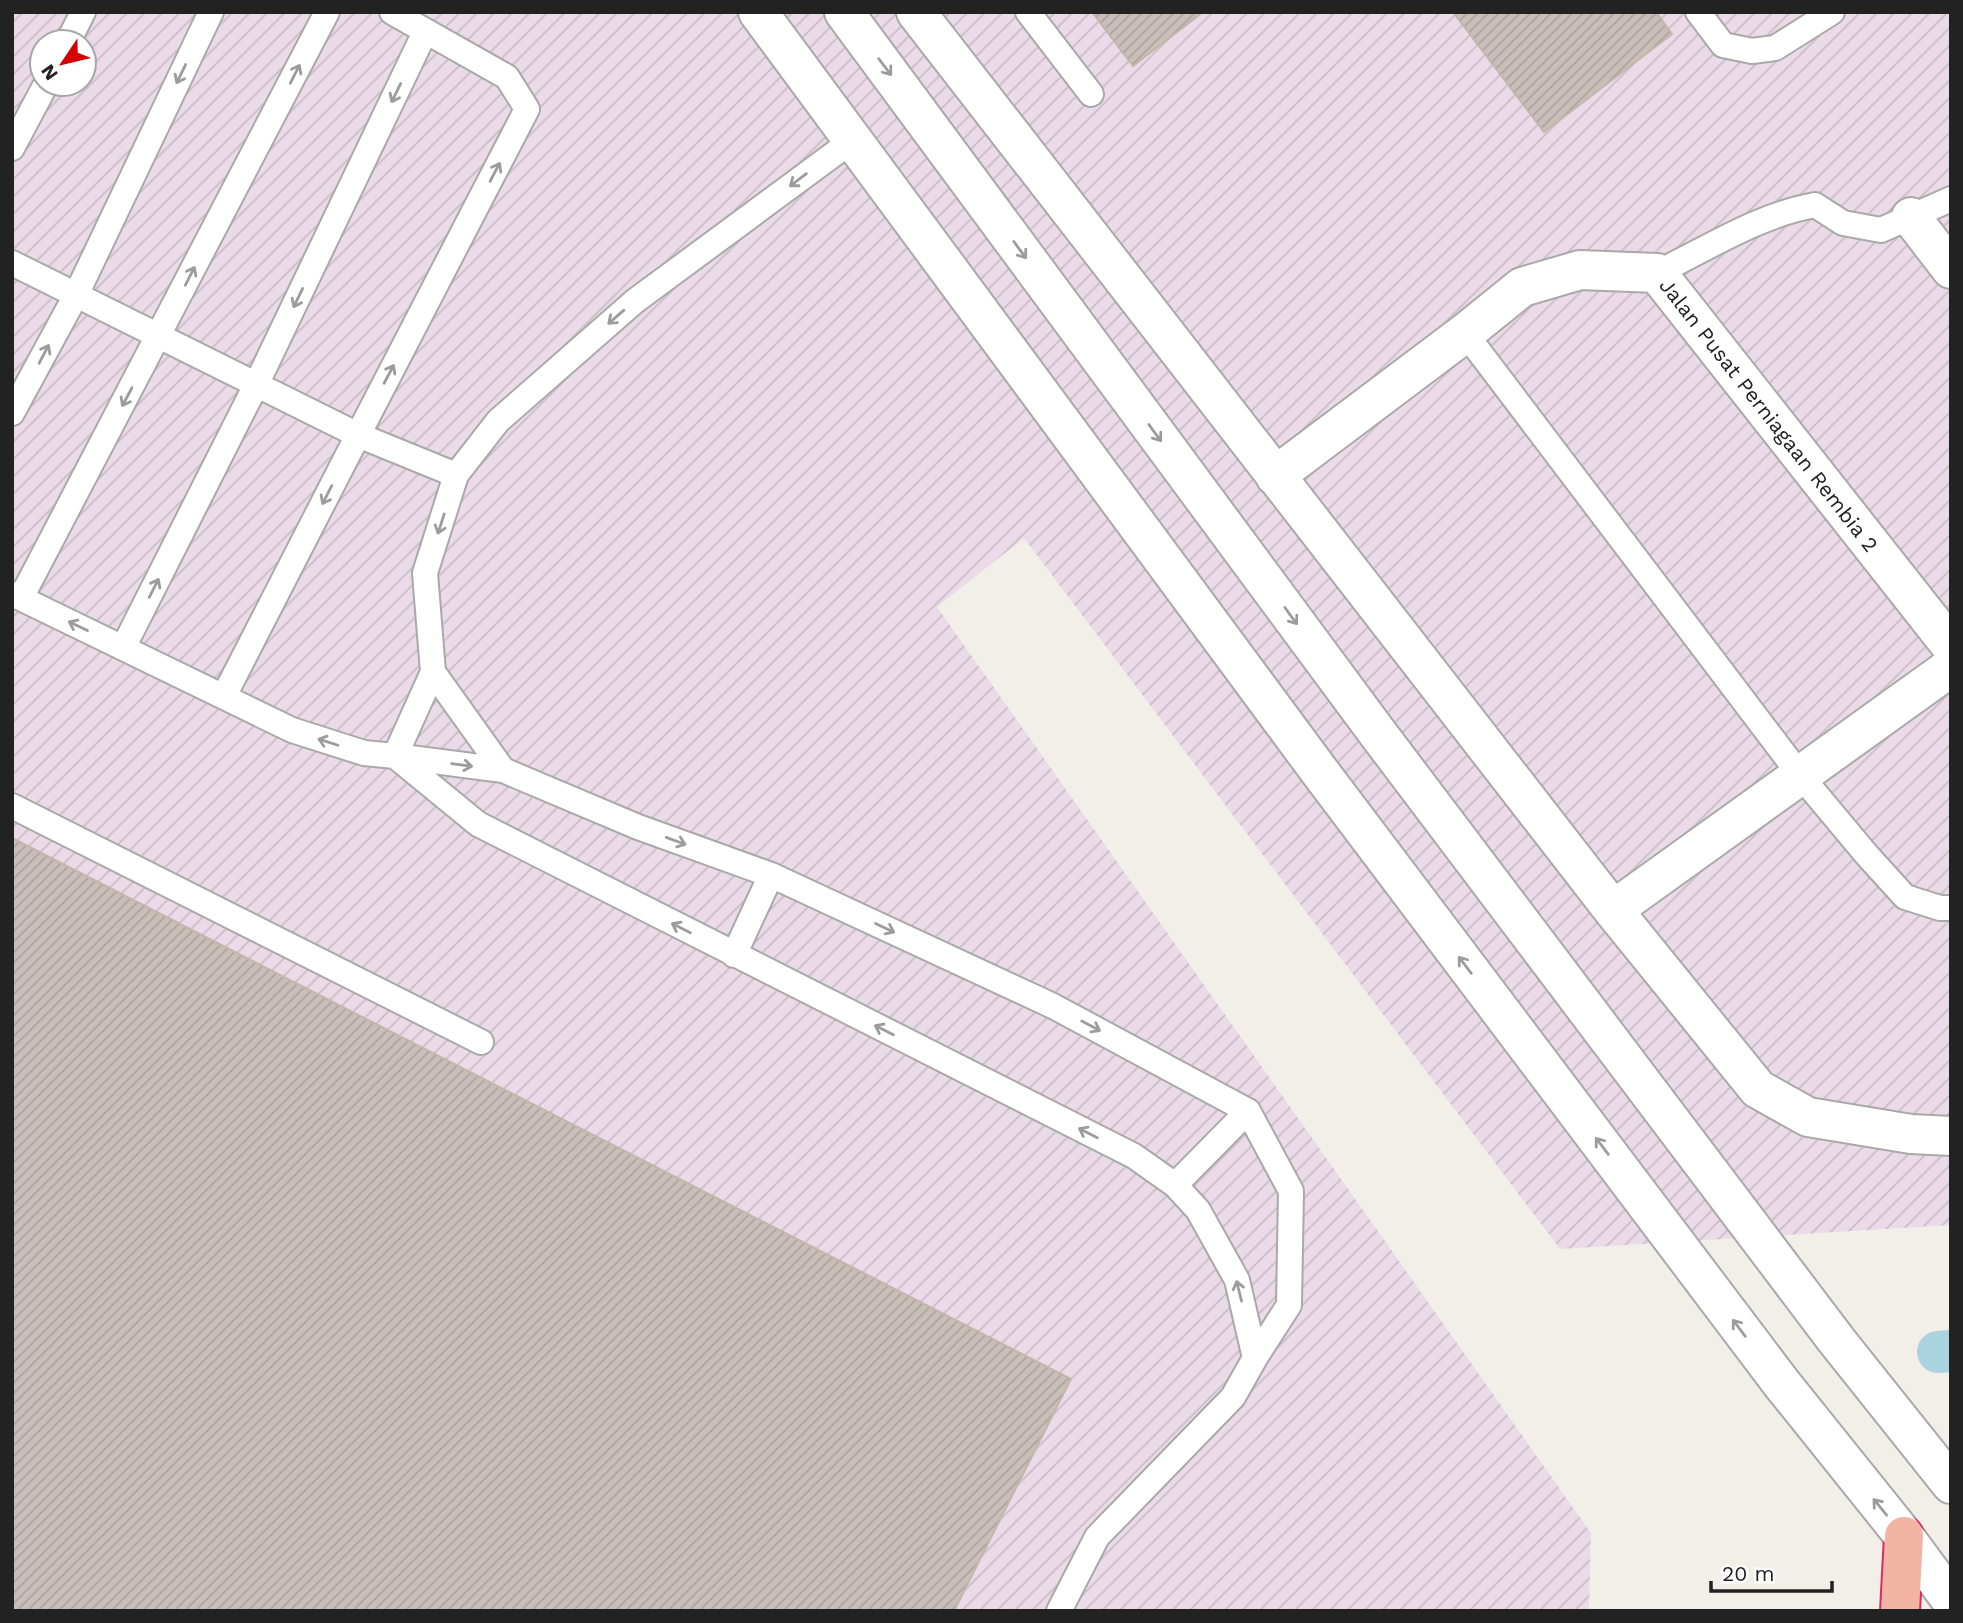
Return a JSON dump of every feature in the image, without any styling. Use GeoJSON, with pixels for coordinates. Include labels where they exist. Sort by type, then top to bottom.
{"type":"FeatureCollection","features":[{"type":"Feature","properties":{"kind":"highway"},"geometry":{"type":"LineString","coordinates":[[1900,1611],[1905,1536]]}},
{"type":"Feature","properties":{"kind":"street"},"geometry":{"type":"LineString","coordinates":[[758,12],[1396,872],[1782,1384],[1905,1536],[1951,1600]]}},
{"type":"Feature","properties":{"kind":"street"},"geometry":{"type":"LineString","coordinates":[[844,12],[1384,742],[1837,1341],[1951,1484]]}},
{"type":"Feature","properties":{"kind":"street"},"geometry":{"type":"LineString","coordinates":[[916,12],[1613,910],[1758,1089],[1808,1117],[1911,1134],[1951,1136]]}},
{"type":"Feature","properties":{"kind":"street"},"geometry":{"type":"LineString","coordinates":[[1911,217],[1951,270]]}},
{"type":"Feature","properties":{"kind":"street","name":"Jalan Pusat Perniagaan Rembia 2"},"geometry":{"type":"LineString","coordinates":[[1275,476],[1522,287],[1580,270],[1657,273],[1951,646]]}},
{"type":"Feature","properties":{"kind":"street"},"geometry":{"type":"LineString","coordinates":[[1613,910],[1951,667]]}},
{"type":"Feature","properties":{"kind":"lane"},"geometry":{"type":"LineString","coordinates":[[75,28],[83,12]]}},
{"type":"Feature","properties":{"kind":"lane"},"geometry":{"type":"LineString","coordinates":[[12,413],[76,295],[211,12]]}},
{"type":"Feature","properties":{"kind":"lane"},"geometry":{"type":"LineString","coordinates":[[327,12],[159,337],[17,596],[292,730],[364,754],[503,770],[638,827],[771,876],[1053,1006],[1248,1111],[1291,1191],[1289,1305],[1233,1397],[1097,1537],[1059,1611]]}},
{"type":"Feature","properties":{"kind":"lane"},"geometry":{"type":"LineString","coordinates":[[224,696],[527,110],[507,77],[392,12]]}},
{"type":"Feature","properties":{"kind":"lane"},"geometry":{"type":"LineString","coordinates":[[1028,12],[1091,94]]}},
{"type":"Feature","properties":{"kind":"lane"},"geometry":{"type":"LineString","coordinates":[[1698,12],[1723,45],[1752,51],[1775,48],[1832,12]]}},
{"type":"Feature","properties":{"kind":"lane"},"geometry":{"type":"LineString","coordinates":[[123,648],[257,385],[425,32]]}},
{"type":"Feature","properties":{"kind":"lane"},"geometry":{"type":"LineString","coordinates":[[12,148],[39,98]]}},
{"type":"Feature","properties":{"kind":"lane"},"geometry":{"type":"LineString","coordinates":[[395,756],[432,671],[425,573],[456,475],[498,421],[635,301],[853,140]]}},
{"type":"Feature","properties":{"kind":"lane"},"geometry":{"type":"LineString","coordinates":[[1657,273],[1767,218],[1796,208],[1815,205],[1843,223],[1881,230],[1951,199]]}},
{"type":"Feature","properties":{"kind":"lane"},"geometry":{"type":"LineString","coordinates":[[12,263],[358,435],[456,475]]}},
{"type":"Feature","properties":{"kind":"lane"},"geometry":{"type":"LineString","coordinates":[[1465,333],[1800,775],[1866,854],[1905,897],[1940,908],[1951,908]]}},
{"type":"Feature","properties":{"kind":"lane"},"geometry":{"type":"LineString","coordinates":[[432,671],[503,770]]}},
{"type":"Feature","properties":{"kind":"lane"},"geometry":{"type":"LineString","coordinates":[[395,756],[478,824],[1134,1156],[1175,1185],[1198,1210],[1237,1280],[1255,1357]]}},
{"type":"Feature","properties":{"kind":"lane"},"geometry":{"type":"LineString","coordinates":[[12,806],[481,1042]]}},
{"type":"Feature","properties":{"kind":"lane"},"geometry":{"type":"LineString","coordinates":[[734,955],[771,876]]}},
{"type":"Feature","properties":{"kind":"lane"},"geometry":{"type":"LineString","coordinates":[[1175,1185],[1248,1111]]}},
{"type":"Feature","properties":{"kind":"shaded area"},"geometry":{"type":"Polygon","coordinates":[[[12,12],[1951,12],[1951,1225],[1560,1249],[1024,538],[937,607],[1591,1533],[1589,1611],[12,1611],[12,12]]]}},
{"type":"Feature","properties":{"kind":"building"},"geometry":{"type":"Polygon","coordinates":[[[1092,12],[1203,12],[1133,66],[1092,12]]]}},
{"type":"Feature","properties":{"kind":"building"},"geometry":{"type":"Polygon","coordinates":[[[1453,12],[1656,12],[1672,34],[1544,132],[1453,12]]]}},
{"type":"Feature","properties":{"kind":"building"},"geometry":{"type":"Polygon","coordinates":[[[12,838],[1071,1379],[954,1611],[12,1611],[12,838]]]}},
{"type":"Feature","properties":{"kind":"waterway"},"geometry":{"type":"LineString","coordinates":[[1938,1352],[1951,1351]]}}]}
